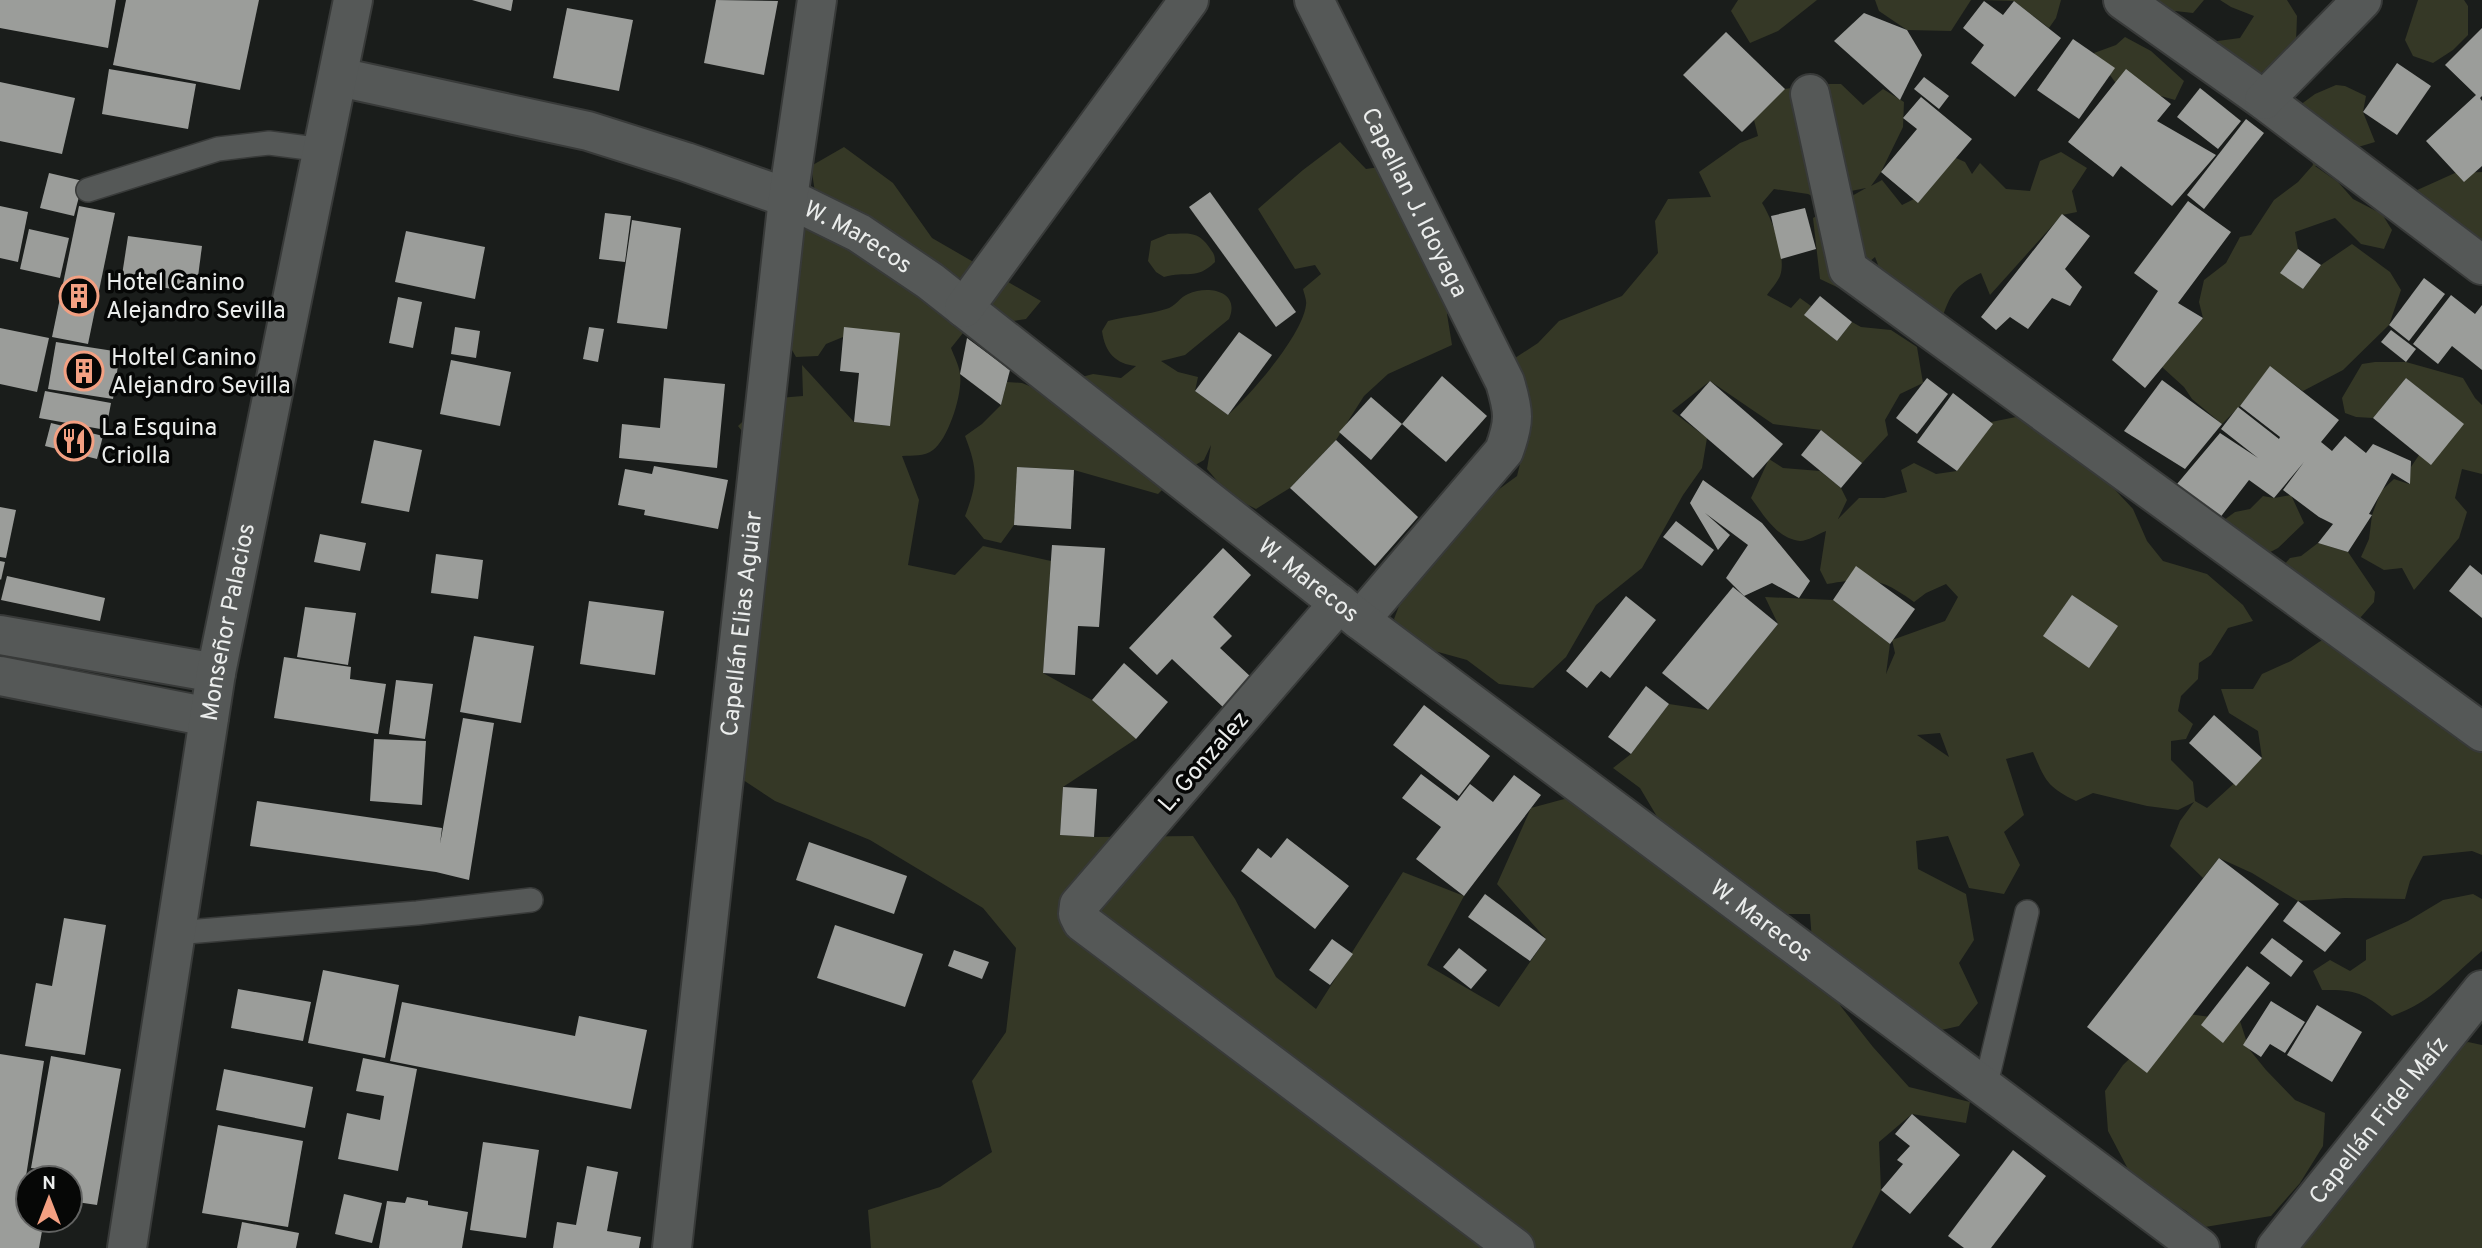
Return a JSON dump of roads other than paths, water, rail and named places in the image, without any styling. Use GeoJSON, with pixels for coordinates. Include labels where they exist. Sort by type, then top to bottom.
{"type":"FeatureCollection","features":[{"type":"Feature","properties":{"kind":"street","name":"Monseñor Palacios"},"geometry":{"type":"LineString","coordinates":[[127,1248],[216,673],[354,0]]}},
{"type":"Feature","properties":{"kind":"street","name":"Capellán Elias Aguiar"},"geometry":{"type":"LineString","coordinates":[[672,1248],[788,198],[817,0]]}},
{"type":"Feature","properties":{"kind":"street"},"geometry":{"type":"LineString","coordinates":[[964,308],[1189,0]]}},
{"type":"Feature","properties":{"kind":"street","name":"Capellan J. Idoyaga"},"geometry":{"type":"LineString","coordinates":[[1314,0],[1504,382],[1512,407]]}},
{"type":"Feature","properties":{"kind":"street"},"geometry":{"type":"LineString","coordinates":[[2123,0],[2264,100],[2482,265]]}},
{"type":"Feature","properties":{"kind":"street"},"geometry":{"type":"LineString","coordinates":[[2264,100],[2362,0]]}},
{"type":"Feature","properties":{"kind":"street","name":"W. Marecos"},"geometry":{"type":"LineString","coordinates":[[339,77],[588,131],[788,198],[859,233],[930,281],[1349,612],[2200,1248]]}},
{"type":"Feature","properties":{"kind":"street"},"geometry":{"type":"LineString","coordinates":[[1810,94],[1848,269],[2482,733]]}},
{"type":"Feature","properties":{"kind":"street","name":"L. Gonzalez"},"geometry":{"type":"LineString","coordinates":[[1512,407],[1512,429],[1504,451],[1349,612],[1079,905],[1078,914],[1082,922],[1515,1248]]}},
{"type":"Feature","properties":{"kind":"street"},"geometry":{"type":"LineString","coordinates":[[0,635],[216,673]]}},
{"type":"Feature","properties":{"kind":"street"},"geometry":{"type":"LineString","coordinates":[[0,676],[209,717]]}},
{"type":"Feature","properties":{"kind":"street","name":"Capellán Fidel Maíz"},"geometry":{"type":"LineString","coordinates":[[2276,1248],[2476,1008]]}},
{"type":"Feature","properties":{"kind":"lane"},"geometry":{"type":"LineString","coordinates":[[88,190],[218,149],[269,143],[324,150]]}},
{"type":"Feature","properties":{"kind":"lane"},"geometry":{"type":"LineString","coordinates":[[176,933],[417,914],[531,900]]}},
{"type":"Feature","properties":{"kind":"lane"},"geometry":{"type":"LineString","coordinates":[[1985,1088],[2027,912]]}},
{"type":"Feature","properties":{"kind":"place","name":"Hotel Canino Alejandro Sevilla"},"geometry":{"type":"Point","coordinates":[79,296]}},
{"type":"Feature","properties":{"kind":"place","name":"Holtel Canino Alejandro Sevilla"},"geometry":{"type":"Point","coordinates":[84,371]}},
{"type":"Feature","properties":{"kind":"place","name":"La Esquina Criolla"},"geometry":{"type":"Point","coordinates":[74,441]}}]}
